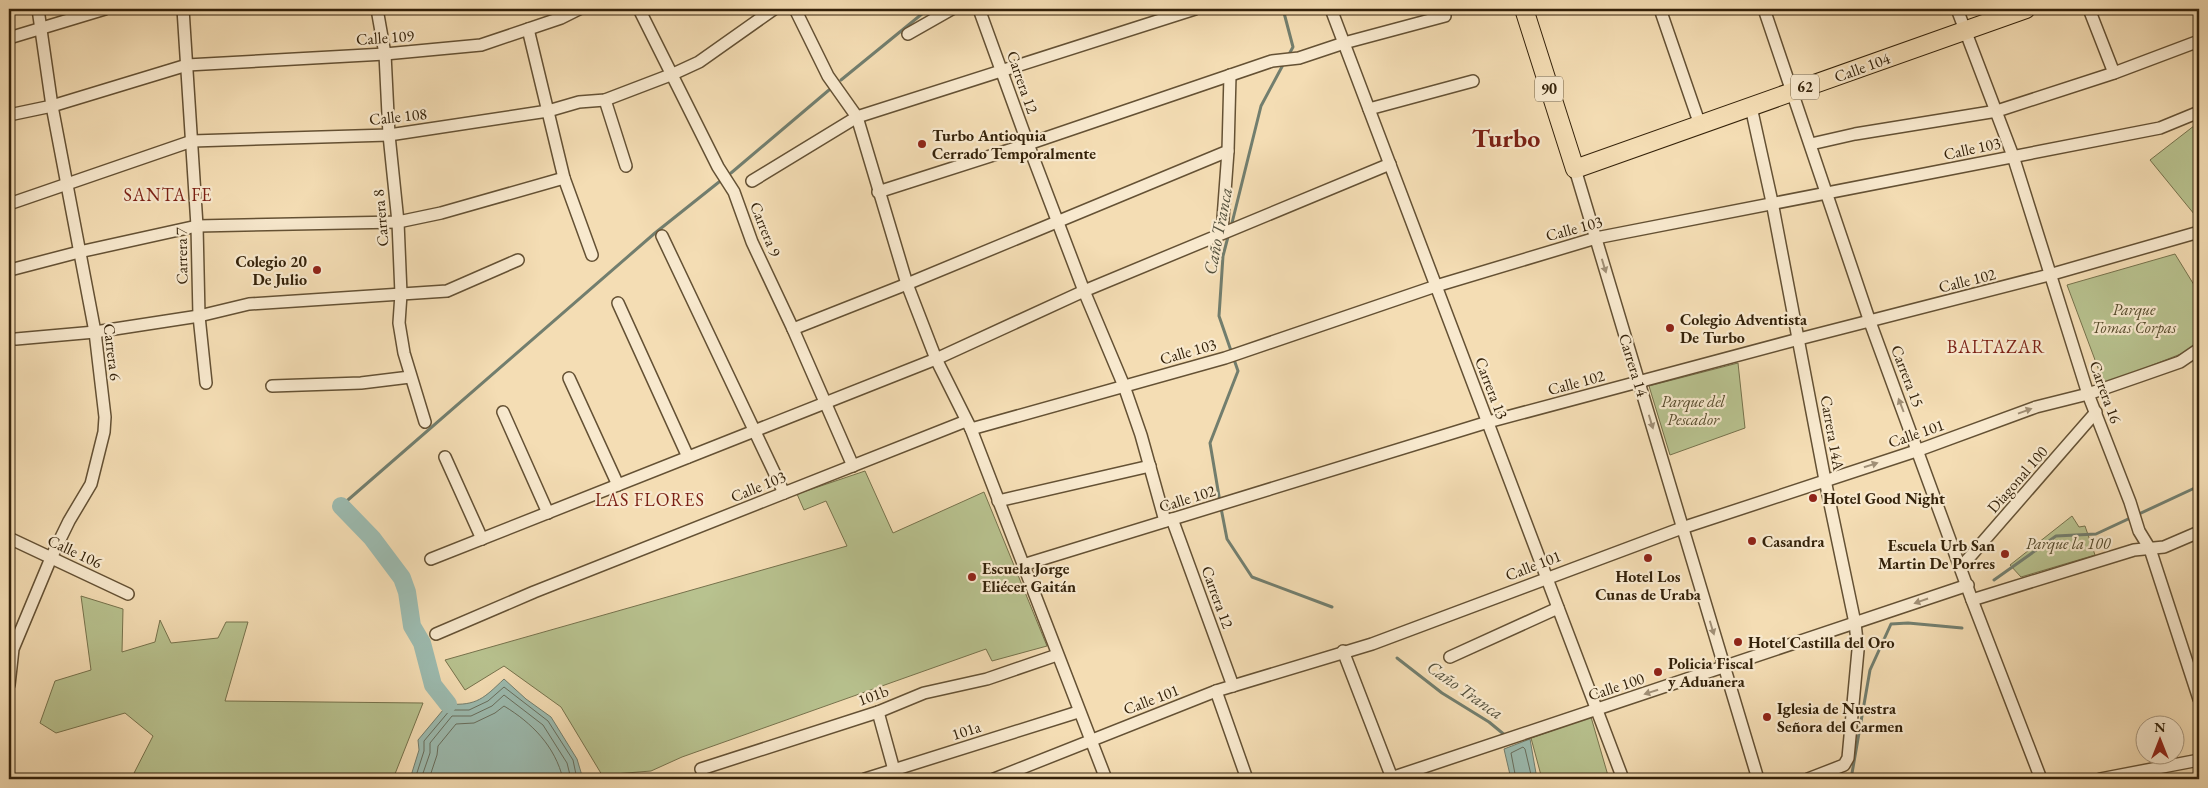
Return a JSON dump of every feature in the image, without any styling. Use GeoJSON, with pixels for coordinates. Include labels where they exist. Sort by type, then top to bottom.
{"type":"FeatureCollection","features":[{"type":"Feature","properties":{"kind":"main road","name":"Calle 104"},"geometry":{"type":"LineString","coordinates":[[1580,167],[2026,9]]}},
{"type":"Feature","properties":{"kind":"main road","name":"Carrera 14"},"geometry":{"type":"LineString","coordinates":[[1530,10],[1580,167]]}},
{"type":"Feature","properties":{"kind":"street","name":"Carrera 6"},"geometry":{"type":"LineString","coordinates":[[9,685],[12,649],[51,558],[69,521],[91,484],[104,432],[105,417],[95,332],[52,106],[38,9]]}},
{"type":"Feature","properties":{"kind":"street"},"geometry":{"type":"LineString","coordinates":[[9,38],[41,30],[105,9]]}},
{"type":"Feature","properties":{"kind":"street","name":"Carrera 7"},"geometry":{"type":"LineString","coordinates":[[183,9],[197,226],[199,316],[206,383]]}},
{"type":"Feature","properties":{"kind":"street","name":"Carrera 8"},"geometry":{"type":"LineString","coordinates":[[377,9],[385,54],[389,135],[398,222],[402,294],[399,323],[410,377],[425,422]]}},
{"type":"Feature","properties":{"kind":"street","name":"Calle 109"},"geometry":{"type":"LineString","coordinates":[[9,115],[52,106],[187,65],[385,54],[481,45],[561,18],[579,9]]}},
{"type":"Feature","properties":{"kind":"street","name":"Carrera 9"},"geometry":{"type":"LineString","coordinates":[[639,9],[718,167],[734,192],[752,242],[793,329],[853,466]]}},
{"type":"Feature","properties":{"kind":"street","name":"Calle 108"},"geometry":{"type":"LineString","coordinates":[[9,204],[192,141],[389,135],[548,111],[579,102],[605,100],[699,62],[774,9]]}},
{"type":"Feature","properties":{"kind":"street"},"geometry":{"type":"LineString","coordinates":[[795,9],[828,76],[857,117],[907,284],[936,359],[968,425],[1078,712],[1106,779]]}},
{"type":"Feature","properties":{"kind":"street"},"geometry":{"type":"LineString","coordinates":[[908,34],[952,9]]}},
{"type":"Feature","properties":{"kind":"street","name":"Carrera 12"},"geometry":{"type":"LineString","coordinates":[[979,9],[1084,290],[1124,386],[1169,520],[1233,686]]}},
{"type":"Feature","properties":{"kind":"street"},"geometry":{"type":"LineString","coordinates":[[752,181],[857,117],[1195,9]]}},
{"type":"Feature","properties":{"kind":"street","name":"Carrera 13"},"geometry":{"type":"LineString","coordinates":[[1331,9],[1623,779]]}},
{"type":"Feature","properties":{"kind":"street"},"geometry":{"type":"LineString","coordinates":[[1660,9],[1700,124]]}},
{"type":"Feature","properties":{"kind":"street","name":"Carrera 15"},"geometry":{"type":"LineString","coordinates":[[1764,9],[1870,322],[1919,450],[1972,600],[2041,779]]}},
{"type":"Feature","properties":{"kind":"street","name":"Carrera 16"},"geometry":{"type":"LineString","coordinates":[[1957,9],[2013,156],[2088,394],[2130,502],[2139,531],[2150,549],[2199,699]]}},
{"type":"Feature","properties":{"kind":"street"},"geometry":{"type":"LineString","coordinates":[[2090,9],[2114,72]]}},
{"type":"Feature","properties":{"kind":"street"},"geometry":{"type":"LineString","coordinates":[[878,192],[1028,144],[1272,61],[1299,58],[1344,43],[1445,16]]}},
{"type":"Feature","properties":{"kind":"street"},"geometry":{"type":"LineString","coordinates":[[528,29],[564,178],[592,255]]}},
{"type":"Feature","properties":{"kind":"street"},"geometry":{"type":"LineString","coordinates":[[1811,144],[1855,134],[1997,111],[2199,41]]}},
{"type":"Feature","properties":{"kind":"street"},"geometry":{"type":"LineString","coordinates":[[1224,232],[1230,76]]}},
{"type":"Feature","properties":{"kind":"street"},"geometry":{"type":"LineString","coordinates":[[1369,109],[1473,81]]}},
{"type":"Feature","properties":{"kind":"street"},"geometry":{"type":"LineString","coordinates":[[605,100],[626,166]]}},
{"type":"Feature","properties":{"kind":"street","name":"Carrera 14A"},"geometry":{"type":"LineString","coordinates":[[1751,107],[1772,202],[1825,480],[1855,623],[1858,650],[1852,733],[1848,758],[1844,765],[1808,779]]}},
{"type":"Feature","properties":{"kind":"street","name":"Calle 103"},"geometry":{"type":"LineString","coordinates":[[436,634],[534,592],[784,493],[968,425],[1124,386],[1225,358],[1436,286],[1596,238],[1772,202],[1827,194],[2160,128],[2199,112]]}},
{"type":"Feature","properties":{"kind":"street"},"geometry":{"type":"LineString","coordinates":[[793,329],[907,284],[1228,151]]}},
{"type":"Feature","properties":{"kind":"street"},"geometry":{"type":"LineString","coordinates":[[431,559],[936,359],[1084,290],[1390,164]]}},
{"type":"Feature","properties":{"kind":"street","name":"Carrera 14"},"geometry":{"type":"LineString","coordinates":[[1580,167],[1596,238],[1758,779]]}},
{"type":"Feature","properties":{"kind":"street"},"geometry":{"type":"LineString","coordinates":[[10,270],[79,252],[197,226],[398,222],[441,213],[564,178]]}},
{"type":"Feature","properties":{"kind":"street","name":"Calle 102"},"geometry":{"type":"LineString","coordinates":[[1023,565],[1488,422],[2049,275],[2199,232]]}},
{"type":"Feature","properties":{"kind":"street"},"geometry":{"type":"LineString","coordinates":[[662,236],[784,493]]}},
{"type":"Feature","properties":{"kind":"street"},"geometry":{"type":"LineString","coordinates":[[16,339],[95,332],[199,316],[249,304],[447,292],[518,260]]}},
{"type":"Feature","properties":{"kind":"street"},"geometry":{"type":"LineString","coordinates":[[618,303],[688,457]]}},
{"type":"Feature","properties":{"kind":"street","name":"Calle 101"},"geometry":{"type":"LineString","coordinates":[[994,779],[1216,691],[1343,651],[1372,644],[1546,577],[1682,528],[1919,450],[2036,407],[2088,394],[2180,362],[2199,349]]}},
{"type":"Feature","properties":{"kind":"street"},"geometry":{"type":"LineString","coordinates":[[272,386],[361,383],[410,377]]}},
{"type":"Feature","properties":{"kind":"street"},"geometry":{"type":"LineString","coordinates":[[569,378],[618,485]]}},
{"type":"Feature","properties":{"kind":"street"},"geometry":{"type":"LineString","coordinates":[[503,412],[548,513]]}},
{"type":"Feature","properties":{"kind":"street","name":"Diagonal 100"},"geometry":{"type":"LineString","coordinates":[[1961,567],[2096,412]]}},
{"type":"Feature","properties":{"kind":"street"},"geometry":{"type":"LineString","coordinates":[[445,457],[482,539]]}},
{"type":"Feature","properties":{"kind":"street"},"geometry":{"type":"LineString","coordinates":[[998,501],[1150,466]]}},
{"type":"Feature","properties":{"kind":"street"},"geometry":{"type":"LineString","coordinates":[[1972,600],[2134,550],[2164,547],[2199,532]]}},
{"type":"Feature","properties":{"kind":"street","name":"Calle 106"},"geometry":{"type":"LineString","coordinates":[[9,538],[128,594]]}},
{"type":"Feature","properties":{"kind":"street","name":"Calle 100"},"geometry":{"type":"LineString","coordinates":[[1390,779],[1968,585]]}},
{"type":"Feature","properties":{"kind":"street"},"geometry":{"type":"LineString","coordinates":[[1450,656],[1558,608]]}},
{"type":"Feature","properties":{"kind":"street"},"geometry":{"type":"LineString","coordinates":[[1343,651],[1390,779]]}},
{"type":"Feature","properties":{"kind":"street","name":"101b"},"geometry":{"type":"LineString","coordinates":[[701,769],[878,712],[924,693],[987,679],[1057,655]]}},
{"type":"Feature","properties":{"kind":"street"},"geometry":{"type":"LineString","coordinates":[[1216,691],[1247,779]]}},
{"type":"Feature","properties":{"kind":"street"},"geometry":{"type":"LineString","coordinates":[[878,712],[894,770]]}},
{"type":"Feature","properties":{"kind":"street","name":"101a"},"geometry":{"type":"LineString","coordinates":[[865,779],[1078,712]]}},
{"type":"Feature","properties":{"kind":"street"},"geometry":{"type":"LineString","coordinates":[[2100,779],[2199,760]]}},
{"type":"Feature","properties":{"kind":"green space"},"geometry":{"type":"Polygon","coordinates":[[[2199,122],[2199,220],[2150,160],[2199,122]]]}},
{"type":"Feature","properties":{"kind":"green space","name":"Parque Tomas Corpas"},"geometry":{"type":"Polygon","coordinates":[[[2175,254],[2199,293],[2199,339],[2191,350],[2104,384],[2067,285],[2175,254]]]}},
{"type":"Feature","properties":{"kind":"green space","name":"Parque del Pescador"},"geometry":{"type":"Polygon","coordinates":[[[1738,363],[1745,428],[1670,455],[1649,386],[1738,363]]]}},
{"type":"Feature","properties":{"kind":"green space"},"geometry":{"type":"Polygon","coordinates":[[[865,471],[893,533],[984,492],[1047,646],[992,661],[986,649],[682,757],[651,771],[602,775],[561,707],[504,666],[465,690],[445,660],[847,546],[826,501],[804,510],[797,494],[865,471]]]}},
{"type":"Feature","properties":{"kind":"green space","name":"Parque la 100"},"geometry":{"type":"Polygon","coordinates":[[[2072,516],[2079,527],[2085,526],[2095,555],[2021,577],[2010,565],[2072,516]]]}},
{"type":"Feature","properties":{"kind":"green space"},"geometry":{"type":"Polygon","coordinates":[[[81,596],[123,609],[122,652],[155,642],[160,620],[171,643],[218,638],[226,622],[248,622],[225,701],[423,703],[393,779],[131,779],[153,736],[125,713],[56,733],[40,723],[55,681],[91,670],[81,596]]]}},
{"type":"Feature","properties":{"kind":"green space"},"geometry":{"type":"Polygon","coordinates":[[[1591,717],[1609,779],[1542,779],[1531,738],[1591,717]]]}},
{"type":"Feature","properties":{"kind":"water"},"geometry":{"type":"Polygon","coordinates":[[[504,679],[526,699],[551,717],[577,759],[583,779],[410,779],[419,750],[418,740],[448,704],[473,702],[485,696],[504,679]]]}},
{"type":"Feature","properties":{"kind":"water"},"geometry":{"type":"Polygon","coordinates":[[[1530,739],[1537,779],[1511,779],[1504,749],[1530,739]]]}},
{"type":"Feature","properties":{"kind":"waterway"},"geometry":{"type":"LineString","coordinates":[[841,80],[928,9]]}},
{"type":"Feature","properties":{"kind":"waterway","name":"Caño Tranca"},"geometry":{"type":"LineString","coordinates":[[1283,9],[1293,47],[1288,56]]}},
{"type":"Feature","properties":{"kind":"waterway","name":"Caño Tranca"},"geometry":{"type":"LineString","coordinates":[[1231,227],[1261,106],[1284,63]]}},
{"type":"Feature","properties":{"kind":"waterway"},"geometry":{"type":"LineString","coordinates":[[731,173],[829,90]]}},
{"type":"Feature","properties":{"kind":"waterway"},"geometry":{"type":"LineString","coordinates":[[341,506],[655,233],[719,182]]}},
{"type":"Feature","properties":{"kind":"waterway","name":"Caño Tranca"},"geometry":{"type":"LineString","coordinates":[[1220,502],[1210,443],[1238,371],[1219,316],[1223,256],[1229,233]]}},
{"type":"Feature","properties":{"kind":"waterway"},"geometry":{"type":"LineString","coordinates":[[1994,580],[2056,536],[2096,534],[2199,486]]}},
{"type":"Feature","properties":{"kind":"waterway"},"geometry":{"type":"LineString","coordinates":[[341,506],[372,538],[402,578],[407,592],[412,626],[422,643],[433,685],[448,704]]}},
{"type":"Feature","properties":{"kind":"waterway","name":"Caño Tranca"},"geometry":{"type":"LineString","coordinates":[[1221,508],[1227,539],[1252,577],[1332,607]]}},
{"type":"Feature","properties":{"kind":"waterway"},"geometry":{"type":"LineString","coordinates":[[1851,779],[1870,670],[1891,624],[1908,623],[1962,628]]}},
{"type":"Feature","properties":{"kind":"waterway","name":"Caño Tranca"},"geometry":{"type":"LineString","coordinates":[[1397,658],[1442,693],[1489,722],[1506,736]]}},
{"type":"Feature","properties":{"kind":"place","name":"Turbo Antioquia Cerrado Temporalmente"},"geometry":{"type":"Point","coordinates":[922,144]}},
{"type":"Feature","properties":{"kind":"place","name":"Colegio 20 De Julio"},"geometry":{"type":"Point","coordinates":[317,270]}},
{"type":"Feature","properties":{"kind":"place","name":"Colegio Adventista De Turbo"},"geometry":{"type":"Point","coordinates":[1670,328]}},
{"type":"Feature","properties":{"kind":"place","name":"Hotel Good Night"},"geometry":{"type":"Point","coordinates":[1813,498]}},
{"type":"Feature","properties":{"kind":"place","name":"Casandra"},"geometry":{"type":"Point","coordinates":[1752,541]}},
{"type":"Feature","properties":{"kind":"place","name":"Escuela Urb San Martin De Porres"},"geometry":{"type":"Point","coordinates":[2005,554]}},
{"type":"Feature","properties":{"kind":"place","name":"Hotel Los Cunas de Uraba"},"geometry":{"type":"Point","coordinates":[1648,558]}},
{"type":"Feature","properties":{"kind":"place","name":"Escuela Jorge Eliécer Gaitán"},"geometry":{"type":"Point","coordinates":[972,577]}},
{"type":"Feature","properties":{"kind":"place","name":"Hotel Castilla del Oro"},"geometry":{"type":"Point","coordinates":[1738,642]}},
{"type":"Feature","properties":{"kind":"place","name":"Policia Fiscal y Aduanera"},"geometry":{"type":"Point","coordinates":[1658,672]}},
{"type":"Feature","properties":{"kind":"place","name":"Iglesia de Nuestra Señora del Carmen"},"geometry":{"type":"Point","coordinates":[1767,717]}},
{"type":"Feature","properties":{"kind":"district","name":"Turbo"},"geometry":{"type":"Point","coordinates":[1506,138]}},
{"type":"Feature","properties":{"kind":"district","name":"SANTA FE"},"geometry":{"type":"Point","coordinates":[168,195]}},
{"type":"Feature","properties":{"kind":"district","name":"BALTAZAR"},"geometry":{"type":"Point","coordinates":[1996,347]}},
{"type":"Feature","properties":{"kind":"district","name":"LAS FLORES"},"geometry":{"type":"Point","coordinates":[650,500]}}]}
